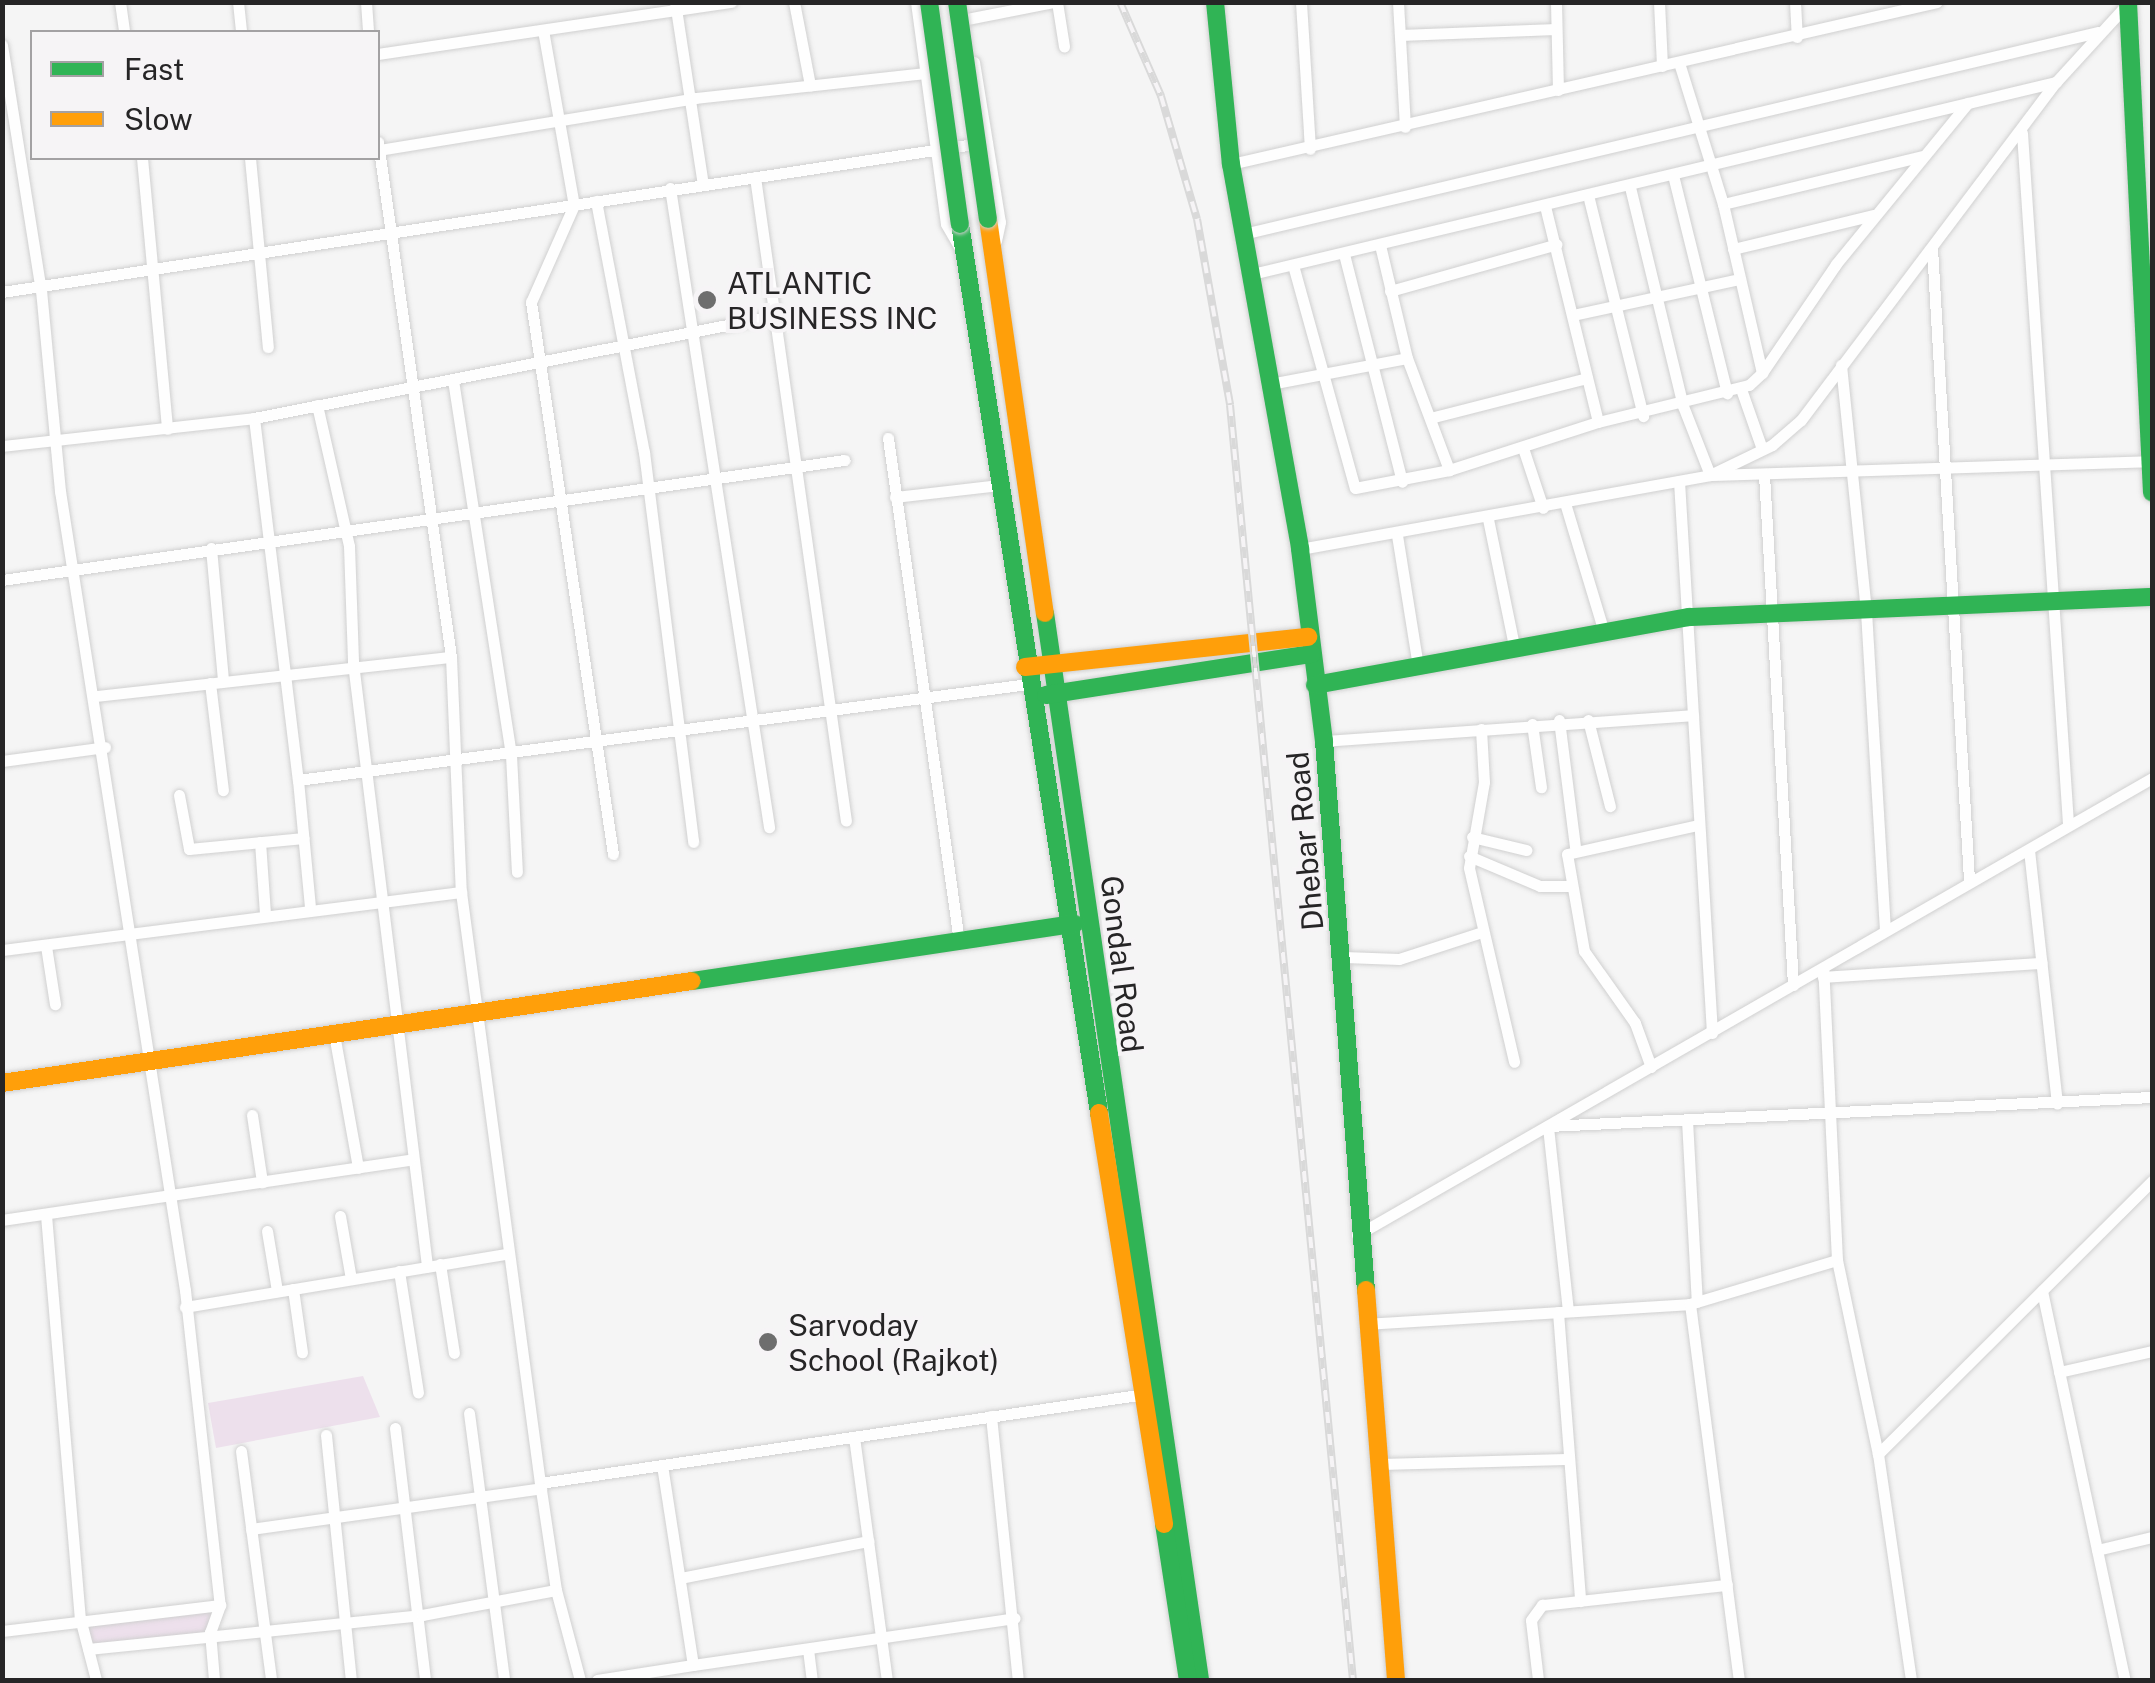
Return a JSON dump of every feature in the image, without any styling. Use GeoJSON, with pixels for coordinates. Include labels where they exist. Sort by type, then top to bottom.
{"type":"FeatureCollection","features":[{"type":"Feature","properties":{"kind":"street"},"geometry":{"type":"LineString","coordinates":[[120,2],[124,30]]}},
{"type":"Feature","properties":{"kind":"street"},"geometry":{"type":"LineString","coordinates":[[238,2],[241,30]]}},
{"type":"Feature","properties":{"kind":"street"},"geometry":{"type":"LineString","coordinates":[[366,2],[368,30]]}},
{"type":"Feature","properties":{"kind":"street"},"geometry":{"type":"LineString","coordinates":[[380,54],[730,2]]}},
{"type":"Feature","properties":{"kind":"street"},"geometry":{"type":"LineString","coordinates":[[794,2],[810,85]]}},
{"type":"Feature","properties":{"kind":"street"},"geometry":{"type":"LineString","coordinates":[[916,2],[946,224],[965,258]]}},
{"type":"Feature","properties":{"kind":"street","name":"Gondal Road"},"geometry":{"type":"LineString","coordinates":[[929,2],[998,485],[1138,1396],[1188,1680]]}},
{"type":"Feature","properties":{"kind":"street","name":"Gondal Road"},"geometry":{"type":"LineString","coordinates":[[956,2],[1200,1680]]}},
{"type":"Feature","properties":{"kind":"street"},"geometry":{"type":"LineString","coordinates":[[964,2],[1000,222],[993,254]]}},
{"type":"Feature","properties":{"kind":"street"},"geometry":{"type":"LineString","coordinates":[[967,19],[1010,6],[1056,2],[1064,46]]}},
{"type":"Feature","properties":{"kind":"street","name":"Dhebar Road"},"geometry":{"type":"LineString","coordinates":[[1216,2],[1231,164],[1300,548],[1324,741],[1344,957],[1357,1235],[1396,1680]]}},
{"type":"Feature","properties":{"kind":"street"},"geometry":{"type":"LineString","coordinates":[[1301,2],[1310,150]]}},
{"type":"Feature","properties":{"kind":"street"},"geometry":{"type":"LineString","coordinates":[[1398,2],[1406,128]]}},
{"type":"Feature","properties":{"kind":"street"},"geometry":{"type":"LineString","coordinates":[[1556,2],[1558,90]]}},
{"type":"Feature","properties":{"kind":"street"},"geometry":{"type":"LineString","coordinates":[[1659,2],[1662,66]]}},
{"type":"Feature","properties":{"kind":"street"},"geometry":{"type":"LineString","coordinates":[[1795,2],[1797,37]]}},
{"type":"Feature","properties":{"kind":"street"},"geometry":{"type":"LineString","coordinates":[[1231,164],[1406,128],[1937,2]]}},
{"type":"Feature","properties":{"kind":"street"},"geometry":{"type":"LineString","coordinates":[[1710,475],[1788,434],[2022,133],[2056,82],[2128,3]]}},
{"type":"Feature","properties":{"kind":"street"},"geometry":{"type":"LineString","coordinates":[[2128,3],[2148,306],[2152,492]]}},
{"type":"Feature","properties":{"kind":"street"},"geometry":{"type":"LineString","coordinates":[[676,7],[695,98],[703,184]]}},
{"type":"Feature","properties":{"kind":"street"},"geometry":{"type":"LineString","coordinates":[[1400,35],[1556,29]]}},
{"type":"Feature","properties":{"kind":"street"},"geometry":{"type":"LineString","coordinates":[[543,30],[574,205],[532,287],[559,498],[613,854]]}},
{"type":"Feature","properties":{"kind":"street"},"geometry":{"type":"LineString","coordinates":[[1243,234],[2098,32]]}},
{"type":"Feature","properties":{"kind":"street"},"geometry":{"type":"LineString","coordinates":[[2,45],[41,290],[73,568],[106,747],[155,1060],[220,1605],[210,1632],[214,1680]]}},
{"type":"Feature","properties":{"kind":"street"},"geometry":{"type":"LineString","coordinates":[[1679,64],[1724,204],[1762,373]]}},
{"type":"Feature","properties":{"kind":"street"},"geometry":{"type":"LineString","coordinates":[[380,150],[557,124],[695,98],[925,73]]}},
{"type":"Feature","properties":{"kind":"street"},"geometry":{"type":"LineString","coordinates":[[1252,274],[1630,187],[2056,82]]}},
{"type":"Feature","properties":{"kind":"street"},"geometry":{"type":"LineString","coordinates":[[1293,265],[1328,372],[1355,488],[1402,482],[1598,422],[1643,416],[1740,389],[1762,373],[1876,215],[1970,101]]}},
{"type":"Feature","properties":{"kind":"street"},"geometry":{"type":"LineString","coordinates":[[2022,133],[2048,605],[2068,824]]}},
{"type":"Feature","properties":{"kind":"street"},"geometry":{"type":"LineString","coordinates":[[2,292],[41,290],[258,249],[391,233],[987,142]]}},
{"type":"Feature","properties":{"kind":"street"},"geometry":{"type":"LineString","coordinates":[[1724,204],[1925,156]]}},
{"type":"Feature","properties":{"kind":"street"},"geometry":{"type":"LineString","coordinates":[[380,157],[451,657],[461,892],[504,1254],[556,1590],[580,1680]]}},
{"type":"Feature","properties":{"kind":"street"},"geometry":{"type":"LineString","coordinates":[[142,160],[156,267],[167,428]]}},
{"type":"Feature","properties":{"kind":"street"},"geometry":{"type":"LineString","coordinates":[[250,160],[268,346]]}},
{"type":"Feature","properties":{"kind":"street"},"geometry":{"type":"LineString","coordinates":[[1672,175],[1727,393]]}},
{"type":"Feature","properties":{"kind":"street"},"geometry":{"type":"LineString","coordinates":[[756,176],[834,704],[846,821]]}},
{"type":"Feature","properties":{"kind":"street"},"geometry":{"type":"LineString","coordinates":[[1630,187],[1661,296],[1683,406],[1710,475]]}},
{"type":"Feature","properties":{"kind":"street"},"geometry":{"type":"LineString","coordinates":[[670,188],[697,333],[769,828]]}},
{"type":"Feature","properties":{"kind":"street"},"geometry":{"type":"LineString","coordinates":[[1588,195],[1643,416]]}},
{"type":"Feature","properties":{"kind":"street"},"geometry":{"type":"LineString","coordinates":[[596,201],[648,484],[676,728],[694,842]]}},
{"type":"Feature","properties":{"kind":"street"},"geometry":{"type":"LineString","coordinates":[[1545,206],[1598,422]]}},
{"type":"Feature","properties":{"kind":"street"},"geometry":{"type":"LineString","coordinates":[[1732,249],[1876,215]]}},
{"type":"Feature","properties":{"kind":"street"},"geometry":{"type":"LineString","coordinates":[[1390,291],[1557,244]]}},
{"type":"Feature","properties":{"kind":"street"},"geometry":{"type":"LineString","coordinates":[[1380,245],[1407,358],[1449,470]]}},
{"type":"Feature","properties":{"kind":"street"},"geometry":{"type":"LineString","coordinates":[[1932,248],[1969,880]]}},
{"type":"Feature","properties":{"kind":"street"},"geometry":{"type":"LineString","coordinates":[[1344,254],[1402,482]]}},
{"type":"Feature","properties":{"kind":"street"},"geometry":{"type":"LineString","coordinates":[[1573,315],[1739,280]]}},
{"type":"Feature","properties":{"kind":"street"},"geometry":{"type":"LineString","coordinates":[[2,446],[254,418],[774,316]]}},
{"type":"Feature","properties":{"kind":"street"},"geometry":{"type":"LineString","coordinates":[[1270,384],[1407,358]]}},
{"type":"Feature","properties":{"kind":"street"},"geometry":{"type":"LineString","coordinates":[[1841,365],[1866,611],[1884,929]]}},
{"type":"Feature","properties":{"kind":"street"},"geometry":{"type":"LineString","coordinates":[[1430,418],[1587,378]]}},
{"type":"Feature","properties":{"kind":"street"},"geometry":{"type":"LineString","coordinates":[[453,380],[511,755],[517,872]]}},
{"type":"Feature","properties":{"kind":"street"},"geometry":{"type":"LineString","coordinates":[[1740,389],[1762,450]]}},
{"type":"Feature","properties":{"kind":"street"},"geometry":{"type":"LineString","coordinates":[[318,405],[344,530],[354,663],[410,1160],[454,1353]]}},
{"type":"Feature","properties":{"kind":"street"},"geometry":{"type":"LineString","coordinates":[[254,418],[272,540],[310,906]]}},
{"type":"Feature","properties":{"kind":"street"},"geometry":{"type":"LineString","coordinates":[[888,438],[959,941]]}},
{"type":"Feature","properties":{"kind":"street"},"geometry":{"type":"LineString","coordinates":[[1522,448],[1543,508]]}},
{"type":"Feature","properties":{"kind":"street"},"geometry":{"type":"LineString","coordinates":[[2,580],[648,484],[844,460]]}},
{"type":"Feature","properties":{"kind":"street"},"geometry":{"type":"LineString","coordinates":[[1300,548],[1488,519],[1710,475],[2151,461]]}},
{"type":"Feature","properties":{"kind":"street"},"geometry":{"type":"LineString","coordinates":[[1764,474],[1793,985]]}},
{"type":"Feature","properties":{"kind":"street"},"geometry":{"type":"LineString","coordinates":[[1679,481],[1712,1033]]}},
{"type":"Feature","properties":{"kind":"street"},"geometry":{"type":"LineString","coordinates":[[894,497],[998,485]]}},
{"type":"Feature","properties":{"kind":"street"},"geometry":{"type":"LineString","coordinates":[[1566,503],[1604,632]]}},
{"type":"Feature","properties":{"kind":"street"},"geometry":{"type":"LineString","coordinates":[[1488,519],[1514,646]]}},
{"type":"Feature","properties":{"kind":"street"},"geometry":{"type":"LineString","coordinates":[[1396,535],[1418,666]]}},
{"type":"Feature","properties":{"kind":"street"},"geometry":{"type":"LineString","coordinates":[[211,548],[224,790]]}},
{"type":"Feature","properties":{"kind":"street"},"geometry":{"type":"LineString","coordinates":[[1315,685],[1690,617],[1956,610],[2152,597]]}},
{"type":"Feature","properties":{"kind":"street"},"geometry":{"type":"LineString","coordinates":[[1028,683],[1052,661],[1310,645]]}},
{"type":"Feature","properties":{"kind":"street"},"geometry":{"type":"LineString","coordinates":[[298,780],[458,758],[511,755],[834,704],[1028,683],[1056,693],[1310,645]]}},
{"type":"Feature","properties":{"kind":"street"},"geometry":{"type":"LineString","coordinates":[[96,696],[354,663],[451,657]]}},
{"type":"Feature","properties":{"kind":"street"},"geometry":{"type":"LineString","coordinates":[[1324,741],[1559,720],[1693,715]]}},
{"type":"Feature","properties":{"kind":"street"},"geometry":{"type":"LineString","coordinates":[[1559,720],[1575,847]]}},
{"type":"Feature","properties":{"kind":"street"},"geometry":{"type":"LineString","coordinates":[[1588,720],[1610,806]]}},
{"type":"Feature","properties":{"kind":"street"},"geometry":{"type":"LineString","coordinates":[[1532,724],[1540,787]]}},
{"type":"Feature","properties":{"kind":"street"},"geometry":{"type":"LineString","coordinates":[[1481,728],[1484,782],[1469,856],[1482,932],[1514,1062]]}},
{"type":"Feature","properties":{"kind":"street"},"geometry":{"type":"LineString","coordinates":[[2,762],[106,747]]}},
{"type":"Feature","properties":{"kind":"street"},"geometry":{"type":"LineString","coordinates":[[1357,1235],[1793,985],[1823,972],[1884,929],[2152,778]]}},
{"type":"Feature","properties":{"kind":"street"},"geometry":{"type":"LineString","coordinates":[[179,795],[189,850],[304,838]]}},
{"type":"Feature","properties":{"kind":"street"},"geometry":{"type":"LineString","coordinates":[[1651,1067],[1635,1023],[1584,951],[1569,886],[1567,854],[1575,847],[1698,825]]}},
{"type":"Feature","properties":{"kind":"street"},"geometry":{"type":"LineString","coordinates":[[1472,836],[1526,850]]}},
{"type":"Feature","properties":{"kind":"street"},"geometry":{"type":"LineString","coordinates":[[260,842],[265,914]]}},
{"type":"Feature","properties":{"kind":"street"},"geometry":{"type":"LineString","coordinates":[[2029,850],[2057,1103]]}},
{"type":"Feature","properties":{"kind":"street"},"geometry":{"type":"LineString","coordinates":[[1469,856],[1540,886],[1569,886]]}},
{"type":"Feature","properties":{"kind":"street"},"geometry":{"type":"LineString","coordinates":[[2,942],[3,950],[46,946],[133,936],[310,906],[383,904],[461,892]]}},
{"type":"Feature","properties":{"kind":"street"},"geometry":{"type":"LineString","coordinates":[[2,1083],[1090,922]]}},
{"type":"Feature","properties":{"kind":"street"},"geometry":{"type":"LineString","coordinates":[[1344,957],[1398,960],[1482,932]]}},
{"type":"Feature","properties":{"kind":"street"},"geometry":{"type":"LineString","coordinates":[[46,946],[56,1004]]}},
{"type":"Feature","properties":{"kind":"street"},"geometry":{"type":"LineString","coordinates":[[1823,972],[2042,962]]}},
{"type":"Feature","properties":{"kind":"street"},"geometry":{"type":"LineString","coordinates":[[1823,972],[1838,1260],[1878,1454],[1911,1680]]}},
{"type":"Feature","properties":{"kind":"street"},"geometry":{"type":"LineString","coordinates":[[334,1034],[358,1168]]}},
{"type":"Feature","properties":{"kind":"street"},"geometry":{"type":"LineString","coordinates":[[1548,1126],[2152,1098]]}},
{"type":"Feature","properties":{"kind":"street"},"geometry":{"type":"LineString","coordinates":[[252,1115],[262,1182]]}},
{"type":"Feature","properties":{"kind":"street"},"geometry":{"type":"LineString","coordinates":[[1686,1120],[1694,1303],[1738,1680]]}},
{"type":"Feature","properties":{"kind":"street"},"geometry":{"type":"LineString","coordinates":[[1548,1126],[1580,1600]]}},
{"type":"Feature","properties":{"kind":"street"},"geometry":{"type":"LineString","coordinates":[[2,1220],[410,1160]]}},
{"type":"Feature","properties":{"kind":"street"},"geometry":{"type":"LineString","coordinates":[[1878,1454],[2152,1181]]}},
{"type":"Feature","properties":{"kind":"street"},"geometry":{"type":"LineString","coordinates":[[46,1215],[80,1618],[96,1680]]}},
{"type":"Feature","properties":{"kind":"street"},"geometry":{"type":"LineString","coordinates":[[340,1216],[351,1279]]}},
{"type":"Feature","properties":{"kind":"street"},"geometry":{"type":"LineString","coordinates":[[268,1231],[277,1291]]}},
{"type":"Feature","properties":{"kind":"street"},"geometry":{"type":"LineString","coordinates":[[185,1307],[504,1254]]}},
{"type":"Feature","properties":{"kind":"street"},"geometry":{"type":"LineString","coordinates":[[1365,1324],[1694,1303],[1838,1260]]}},
{"type":"Feature","properties":{"kind":"street"},"geometry":{"type":"LineString","coordinates":[[399,1270],[418,1394]]}},
{"type":"Feature","properties":{"kind":"street"},"geometry":{"type":"LineString","coordinates":[[293,1288],[302,1352]]}},
{"type":"Feature","properties":{"kind":"street"},"geometry":{"type":"LineString","coordinates":[[2042,1292],[2125,1680]]}},
{"type":"Feature","properties":{"kind":"street"},"geometry":{"type":"LineString","coordinates":[[2059,1372],[2152,1351]]}},
{"type":"Feature","properties":{"kind":"street"},"geometry":{"type":"LineString","coordinates":[[252,1529],[334,1520],[662,1464],[1138,1396]]}},
{"type":"Feature","properties":{"kind":"street"},"geometry":{"type":"LineString","coordinates":[[469,1414],[504,1680]]}},
{"type":"Feature","properties":{"kind":"street"},"geometry":{"type":"LineString","coordinates":[[990,1416],[1016,1618],[1018,1680]]}},
{"type":"Feature","properties":{"kind":"street"},"geometry":{"type":"LineString","coordinates":[[395,1428],[403,1508],[422,1615],[425,1680]]}},
{"type":"Feature","properties":{"kind":"street"},"geometry":{"type":"LineString","coordinates":[[326,1435],[352,1680]]}},
{"type":"Feature","properties":{"kind":"street"},"geometry":{"type":"LineString","coordinates":[[854,1437],[887,1680]]}},
{"type":"Feature","properties":{"kind":"street"},"geometry":{"type":"LineString","coordinates":[[240,1451],[271,1680]]}},
{"type":"Feature","properties":{"kind":"street"},"geometry":{"type":"LineString","coordinates":[[1377,1464],[1569,1459]]}},
{"type":"Feature","properties":{"kind":"street"},"geometry":{"type":"LineString","coordinates":[[662,1464],[693,1665]]}},
{"type":"Feature","properties":{"kind":"street"},"geometry":{"type":"LineString","coordinates":[[2097,1550],[2152,1537]]}},
{"type":"Feature","properties":{"kind":"street"},"geometry":{"type":"LineString","coordinates":[[680,1578],[868,1542]]}},
{"type":"Feature","properties":{"kind":"street"},"geometry":{"type":"LineString","coordinates":[[1538,1680],[1534,1610],[1580,1600],[1727,1585]]}},
{"type":"Feature","properties":{"kind":"street"},"geometry":{"type":"LineString","coordinates":[[88,1649],[210,1632],[266,1635],[422,1615],[556,1590]]}},
{"type":"Feature","properties":{"kind":"street"},"geometry":{"type":"LineString","coordinates":[[2,1631],[80,1618],[220,1605]]}},
{"type":"Feature","properties":{"kind":"street"},"geometry":{"type":"LineString","coordinates":[[597,1680],[1016,1618]]}},
{"type":"Feature","properties":{"kind":"street"},"geometry":{"type":"LineString","coordinates":[[808,1649],[812,1680]]}},
{"type":"Feature","properties":{"kind":"shaded area"},"geometry":{"type":"Polygon","coordinates":[[[363,1376],[380,1417],[216,1448],[208,1403],[363,1376]]]}},
{"type":"Feature","properties":{"kind":"shaded area"},"geometry":{"type":"Polygon","coordinates":[[[212,1606],[210,1632],[88,1649],[89,1617],[212,1606]]]}},
{"type":"Feature","properties":{"kind":"railway"},"geometry":{"type":"LineString","coordinates":[[1120,2],[1161,96],[1197,219],[1230,405],[1353,1680]]}},
{"type":"Feature","properties":{"kind":"traffic: fast"},"geometry":{"type":"LineString","coordinates":[[929,2],[960,224]]}},
{"type":"Feature","properties":{"kind":"traffic: fast"},"geometry":{"type":"LineString","coordinates":[[957,2],[988,219]]}},
{"type":"Feature","properties":{"kind":"traffic: fast"},"geometry":{"type":"LineString","coordinates":[[1215,2],[1231,164],[1300,549],[1324,741],[1366,1290]]}},
{"type":"Feature","properties":{"kind":"traffic: fast"},"geometry":{"type":"LineString","coordinates":[[2128,2],[2152,492]]}},
{"type":"Feature","properties":{"kind":"traffic: fast"},"geometry":{"type":"LineString","coordinates":[[960,224],[1099,1113]]}},
{"type":"Feature","properties":{"kind":"traffic: fast"},"geometry":{"type":"LineString","coordinates":[[1315,685],[1689,617],[2152,597]]}},
{"type":"Feature","properties":{"kind":"traffic: fast"},"geometry":{"type":"LineString","coordinates":[[1045,613],[1200,1680]]}},
{"type":"Feature","properties":{"kind":"traffic: fast"},"geometry":{"type":"LineString","coordinates":[[1046,695],[1312,654]]}},
{"type":"Feature","properties":{"kind":"traffic: fast"},"geometry":{"type":"LineString","coordinates":[[692,981],[1075,924]]}},
{"type":"Feature","properties":{"kind":"traffic: fast"},"geometry":{"type":"LineString","coordinates":[[1164,1524],[1188,1680]]}},
{"type":"Feature","properties":{"kind":"traffic: slow"},"geometry":{"type":"LineString","coordinates":[[988,219],[1045,613]]}},
{"type":"Feature","properties":{"kind":"traffic: slow"},"geometry":{"type":"LineString","coordinates":[[1025,667],[1308,637]]}},
{"type":"Feature","properties":{"kind":"traffic: slow"},"geometry":{"type":"LineString","coordinates":[[2,1083],[692,981]]}},
{"type":"Feature","properties":{"kind":"traffic: slow"},"geometry":{"type":"LineString","coordinates":[[1099,1113],[1164,1524]]}},
{"type":"Feature","properties":{"kind":"traffic: slow"},"geometry":{"type":"LineString","coordinates":[[1366,1290],[1396,1680]]}},
{"type":"Feature","properties":{"kind":"place","name":"ATLANTIC BUSINESS INC"},"geometry":{"type":"Point","coordinates":[707,300]}},
{"type":"Feature","properties":{"kind":"place","name":"Sarvoday School (Rajkot)"},"geometry":{"type":"Point","coordinates":[768,1342]}}]}
